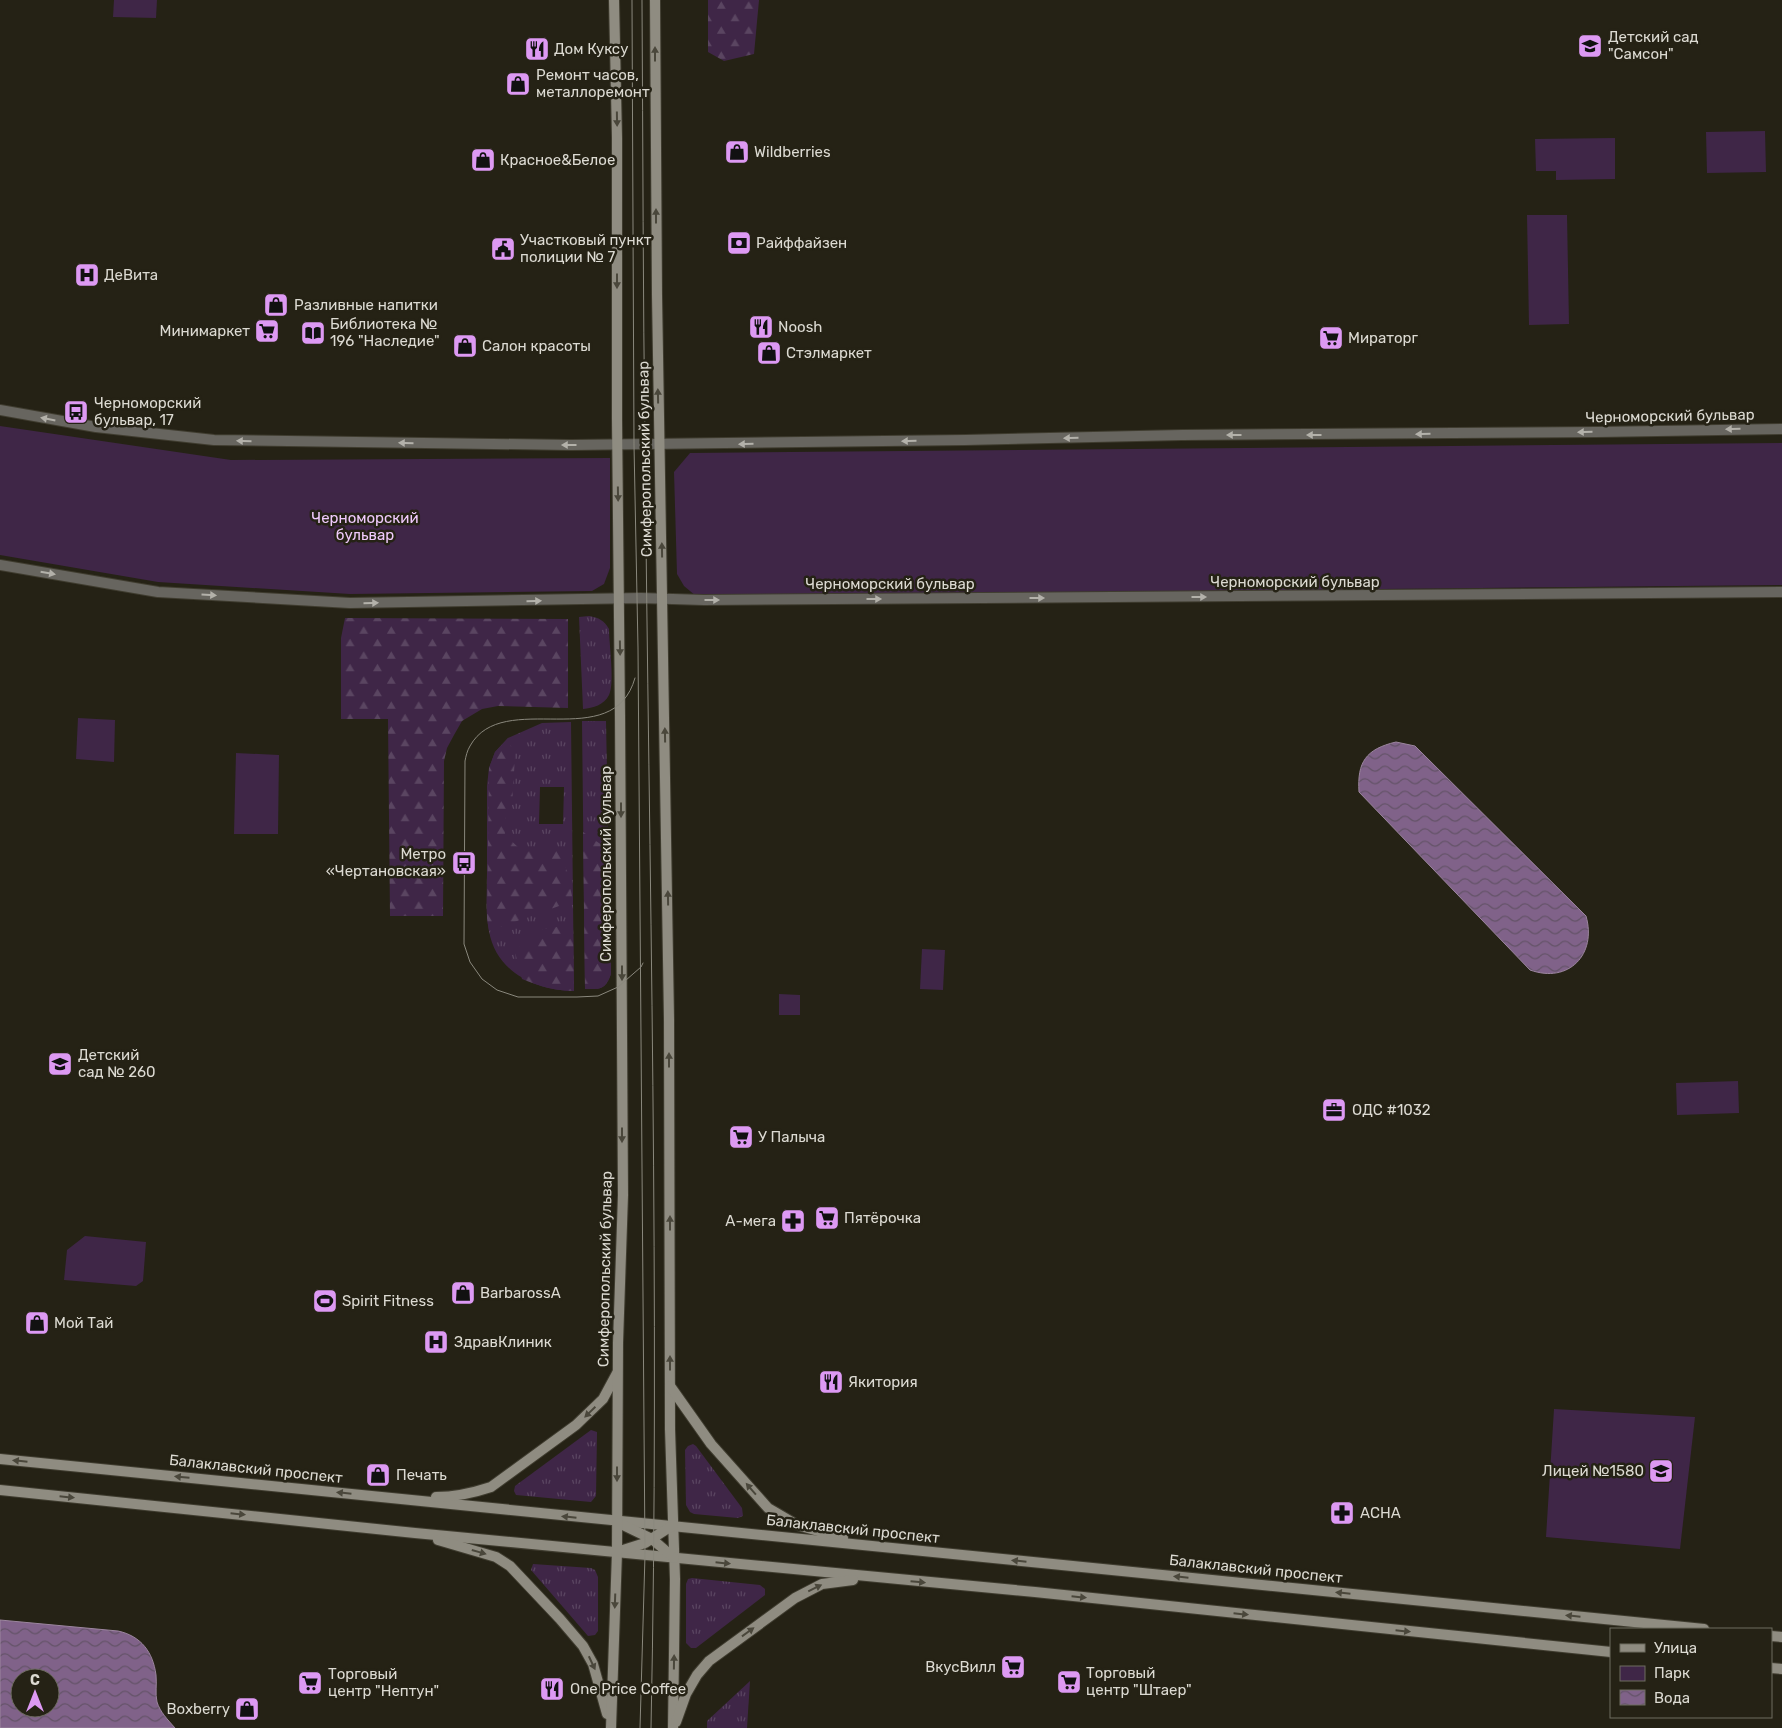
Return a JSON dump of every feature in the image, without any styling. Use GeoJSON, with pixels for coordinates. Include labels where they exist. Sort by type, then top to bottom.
{"type":"FeatureCollection","features":[{"type":"Feature","properties":{"kind":"main road","name":"Симферопольский бульвар"},"geometry":{"type":"LineString","coordinates":[[610,1728],[617,1552],[618,1372],[623,1195],[617,445],[617,138],[614,0]]}},
{"type":"Feature","properties":{"kind":"main road","name":"Симферопольский бульвар"},"geometry":{"type":"LineString","coordinates":[[655,0],[669,1019],[670,1386],[674,1558],[674,1728]]}},
{"type":"Feature","properties":{"kind":"main road"},"geometry":{"type":"LineString","coordinates":[[392,1498],[452,1497],[491,1487],[576,1425],[603,1398],[618,1372]]}},
{"type":"Feature","properties":{"kind":"main road"},"geometry":{"type":"LineString","coordinates":[[670,1386],[711,1444],[768,1508],[797,1525],[871,1546]]}},
{"type":"Feature","properties":{"kind":"main road","name":"Балаклавский проспект"},"geometry":{"type":"LineString","coordinates":[[0,1459],[1694,1628]]}},
{"type":"Feature","properties":{"kind":"main road"},"geometry":{"type":"LineString","coordinates":[[0,1490],[415,1533],[1035,1592],[1610,1652]]}},
{"type":"Feature","properties":{"kind":"main road"},"geometry":{"type":"LineString","coordinates":[[617,1522],[652,1539],[674,1558]]}},
{"type":"Feature","properties":{"kind":"main road"},"geometry":{"type":"LineString","coordinates":[[617,1552],[645,1543],[673,1525]]}},
{"type":"Feature","properties":{"kind":"main road"},"geometry":{"type":"LineString","coordinates":[[415,1533],[496,1557],[510,1566],[583,1646],[593,1664],[603,1695],[610,1728]]}},
{"type":"Feature","properties":{"kind":"main road"},"geometry":{"type":"LineString","coordinates":[[674,1728],[686,1694],[709,1661],[795,1598],[822,1584],[869,1577]]}},
{"type":"Feature","properties":{"kind":"street","name":"Черноморский бульвар"},"geometry":{"type":"LineString","coordinates":[[0,410],[96,427],[214,440],[617,445],[1182,435],[1782,429]]}},
{"type":"Feature","properties":{"kind":"street","name":"Черноморский бульвар"},"geometry":{"type":"LineString","coordinates":[[0,564],[158,592],[350,603],[619,599],[713,600],[1782,592]]}},
{"type":"Feature","properties":{"kind":"green space"},"geometry":{"type":"Polygon","coordinates":[[[114,0],[157,0],[156,18],[113,17],[114,0]]]}},
{"type":"Feature","properties":{"kind":"green space"},"geometry":{"type":"Polygon","coordinates":[[[708,0],[759,0],[754,54],[724,61],[708,52],[708,0]]]}},
{"type":"Feature","properties":{"kind":"green space"},"geometry":{"type":"Polygon","coordinates":[[[1765,131],[1766,172],[1707,173],[1706,132],[1765,131]]]}},
{"type":"Feature","properties":{"kind":"green space"},"geometry":{"type":"Polygon","coordinates":[[[1615,138],[1615,179],[1556,180],[1556,171],[1536,171],[1535,139],[1615,138]]]}},
{"type":"Feature","properties":{"kind":"green space"},"geometry":{"type":"Polygon","coordinates":[[[1527,215],[1567,215],[1569,324],[1529,325],[1527,215]]]}},
{"type":"Feature","properties":{"kind":"green space","name":"Черноморский бульвар"},"geometry":{"type":"Polygon","coordinates":[[[0,426],[231,460],[610,458],[610,568],[604,584],[592,591],[350,594],[158,582],[0,555],[0,426]]]}},
{"type":"Feature","properties":{"kind":"green space"},"geometry":{"type":"Polygon","coordinates":[[[1782,443],[1782,585],[696,596],[684,586],[677,574],[674,472],[690,453],[1782,443]]]}},
{"type":"Feature","properties":{"kind":"green space"},"geometry":{"type":"Polygon","coordinates":[[[589,616],[601,620],[609,629],[612,682],[609,695],[601,704],[583,709],[579,617],[589,616]]]}},
{"type":"Feature","properties":{"kind":"green space"},"geometry":{"type":"Polygon","coordinates":[[[345,618],[568,619],[568,708],[498,706],[482,709],[462,721],[447,748],[444,761],[443,916],[390,916],[388,719],[341,719],[341,638],[345,618]]]}},
{"type":"Feature","properties":{"kind":"green space"},"geometry":{"type":"Polygon","coordinates":[[[78,718],[115,720],[114,762],[76,759],[78,718]]]}},
{"type":"Feature","properties":{"kind":"green space"},"geometry":{"type":"Polygon","coordinates":[[[582,721],[606,721],[611,974],[607,983],[602,988],[595,989],[585,989],[582,721]]]}},
{"type":"Feature","properties":{"kind":"green space"},"geometry":{"type":"Polygon","coordinates":[[[571,722],[574,991],[560,990],[532,983],[509,968],[500,958],[493,945],[488,924],[486,902],[487,786],[489,768],[495,752],[508,738],[542,723],[571,722]],[[540,787],[539,824],[563,824],[564,787],[540,787]]]}},
{"type":"Feature","properties":{"kind":"green space"},"geometry":{"type":"Polygon","coordinates":[[[508,738],[515,756],[512,806],[506,811],[505,835],[520,849],[559,849],[567,871],[573,901],[489,931],[487,918],[489,768],[495,752],[508,738]]]}},
{"type":"Feature","properties":{"kind":"green space"},"geometry":{"type":"Polygon","coordinates":[[[236,753],[279,755],[278,834],[234,834],[236,753]]]}},
{"type":"Feature","properties":{"kind":"green space"},"geometry":{"type":"Polygon","coordinates":[[[583,832],[609,850],[611,974],[607,983],[602,988],[595,989],[585,989],[583,832]]]}},
{"type":"Feature","properties":{"kind":"green space"},"geometry":{"type":"Polygon","coordinates":[[[573,925],[574,991],[547,988],[522,979],[515,952],[522,944],[540,931],[573,925]]]}},
{"type":"Feature","properties":{"kind":"green space"},"geometry":{"type":"Polygon","coordinates":[[[922,949],[945,950],[943,990],[920,989],[922,949]]]}},
{"type":"Feature","properties":{"kind":"green space"},"geometry":{"type":"Polygon","coordinates":[[[779,994],[800,995],[800,1015],[779,1015],[779,994]]]}},
{"type":"Feature","properties":{"kind":"green space"},"geometry":{"type":"Polygon","coordinates":[[[1738,1081],[1739,1113],[1677,1115],[1676,1083],[1738,1081]]]}},
{"type":"Feature","properties":{"kind":"green space"},"geometry":{"type":"Polygon","coordinates":[[[85,1236],[146,1242],[143,1281],[136,1286],[64,1280],[67,1250],[85,1236]]]}},
{"type":"Feature","properties":{"kind":"green space"},"geometry":{"type":"Polygon","coordinates":[[[1554,1409],[1695,1417],[1680,1549],[1546,1537],[1554,1409]]]}},
{"type":"Feature","properties":{"kind":"green space"},"geometry":{"type":"Polygon","coordinates":[[[591,1430],[597,1432],[596,1496],[591,1502],[516,1495],[514,1491],[515,1486],[591,1430]]]}},
{"type":"Feature","properties":{"kind":"green space"},"geometry":{"type":"Polygon","coordinates":[[[693,1444],[742,1508],[743,1516],[738,1518],[690,1512],[686,1505],[685,1450],[693,1444]]]}},
{"type":"Feature","properties":{"kind":"green space"},"geometry":{"type":"Polygon","coordinates":[[[533,1564],[591,1568],[595,1570],[598,1577],[598,1631],[595,1635],[588,1636],[531,1570],[533,1564]]]}},
{"type":"Feature","properties":{"kind":"green space"},"geometry":{"type":"Polygon","coordinates":[[[688,1579],[760,1585],[765,1589],[765,1595],[696,1648],[691,1648],[686,1643],[686,1584],[688,1579]]]}},
{"type":"Feature","properties":{"kind":"green space"},"geometry":{"type":"Polygon","coordinates":[[[750,1681],[747,1728],[707,1728],[707,1721],[750,1681]]]}},
{"type":"Feature","properties":{"kind":"water"},"geometry":{"type":"Polygon","coordinates":[[[1396,742],[1415,746],[1586,916],[1587,942],[1577,963],[1557,973],[1530,970],[1359,792],[1360,773],[1365,758],[1377,749],[1396,742]]]}},
{"type":"Feature","properties":{"kind":"water"},"geometry":{"type":"Polygon","coordinates":[[[0,1620],[118,1631],[133,1637],[149,1652],[156,1675],[158,1706],[175,1728],[0,1728],[0,1620]]]}},
{"type":"Feature","properties":{"kind":"tram line"},"geometry":{"type":"LineString","coordinates":[[632,0],[634,445],[638,648],[645,1555],[640,1728]]}},
{"type":"Feature","properties":{"kind":"tram line"},"geometry":{"type":"LineString","coordinates":[[642,0],[644,388],[654,1246],[651,1728]]}},
{"type":"Feature","properties":{"kind":"tram line"},"geometry":{"type":"LineString","coordinates":[[635,678],[623,701],[605,713],[582,718],[507,721],[486,729],[470,746],[465,761],[464,944],[470,962],[482,979],[497,990],[518,997],[598,996],[618,987],[641,967],[643,963]]}},
{"type":"Feature","properties":{"kind":"place","name":"Детский сад \"Самсон\""},"geometry":{"type":"Point","coordinates":[1590,46]}},
{"type":"Feature","properties":{"kind":"place","name":"Дом Куксу"},"geometry":{"type":"Point","coordinates":[537,49]}},
{"type":"Feature","properties":{"kind":"place","name":"Ремонт часов, металлоремонт"},"geometry":{"type":"Point","coordinates":[518,84]}},
{"type":"Feature","properties":{"kind":"place","name":"Wildberries"},"geometry":{"type":"Point","coordinates":[737,152]}},
{"type":"Feature","properties":{"kind":"place","name":"Красное&Белое"},"geometry":{"type":"Point","coordinates":[483,160]}},
{"type":"Feature","properties":{"kind":"place","name":"Райффайзен"},"geometry":{"type":"Point","coordinates":[739,243]}},
{"type":"Feature","properties":{"kind":"place","name":"Участковый пункт полиции № 7"},"geometry":{"type":"Point","coordinates":[503,249]}},
{"type":"Feature","properties":{"kind":"place","name":"ДеВита"},"geometry":{"type":"Point","coordinates":[87,275]}},
{"type":"Feature","properties":{"kind":"place","name":"Разливные напитки"},"geometry":{"type":"Point","coordinates":[276,305]}},
{"type":"Feature","properties":{"kind":"place","name":"Noosh"},"geometry":{"type":"Point","coordinates":[761,327]}},
{"type":"Feature","properties":{"kind":"place","name":"Минимаркет"},"geometry":{"type":"Point","coordinates":[267,331]}},
{"type":"Feature","properties":{"kind":"place","name":"Библиотека № 196 \"Наследие\""},"geometry":{"type":"Point","coordinates":[313,333]}},
{"type":"Feature","properties":{"kind":"place","name":"Мираторг"},"geometry":{"type":"Point","coordinates":[1331,338]}},
{"type":"Feature","properties":{"kind":"place","name":"Салон красоты"},"geometry":{"type":"Point","coordinates":[465,346]}},
{"type":"Feature","properties":{"kind":"place","name":"Стэлмаркет"},"geometry":{"type":"Point","coordinates":[769,353]}},
{"type":"Feature","properties":{"kind":"place","name":"Черноморский бульвар, 17"},"geometry":{"type":"Point","coordinates":[76,412]}},
{"type":"Feature","properties":{"kind":"place","name":"Метро «Чертановская»"},"geometry":{"type":"Point","coordinates":[464,863]}},
{"type":"Feature","properties":{"kind":"place","name":"Детский сад № 260"},"geometry":{"type":"Point","coordinates":[60,1064]}},
{"type":"Feature","properties":{"kind":"place","name":"ОДС #1032"},"geometry":{"type":"Point","coordinates":[1334,1110]}},
{"type":"Feature","properties":{"kind":"place","name":"У Палыча"},"geometry":{"type":"Point","coordinates":[741,1137]}},
{"type":"Feature","properties":{"kind":"place","name":"Пятёрочка"},"geometry":{"type":"Point","coordinates":[827,1218]}},
{"type":"Feature","properties":{"kind":"place","name":"А-мега"},"geometry":{"type":"Point","coordinates":[793,1221]}},
{"type":"Feature","properties":{"kind":"place","name":"BarbarossA"},"geometry":{"type":"Point","coordinates":[463,1293]}},
{"type":"Feature","properties":{"kind":"place","name":"Spirit Fitness"},"geometry":{"type":"Point","coordinates":[325,1301]}},
{"type":"Feature","properties":{"kind":"place","name":"Мой Тай"},"geometry":{"type":"Point","coordinates":[37,1323]}},
{"type":"Feature","properties":{"kind":"place","name":"ЗдравКлиник"},"geometry":{"type":"Point","coordinates":[436,1342]}},
{"type":"Feature","properties":{"kind":"place","name":"Якитория"},"geometry":{"type":"Point","coordinates":[831,1382]}},
{"type":"Feature","properties":{"kind":"place","name":"Лицей №1580"},"geometry":{"type":"Point","coordinates":[1661,1471]}},
{"type":"Feature","properties":{"kind":"place","name":"Печать"},"geometry":{"type":"Point","coordinates":[378,1475]}},
{"type":"Feature","properties":{"kind":"place","name":"АСНА"},"geometry":{"type":"Point","coordinates":[1342,1513]}},
{"type":"Feature","properties":{"kind":"place","name":"ВкусВилл"},"geometry":{"type":"Point","coordinates":[1013,1667]}},
{"type":"Feature","properties":{"kind":"place","name":"Торговый центр \"Штаер\""},"geometry":{"type":"Point","coordinates":[1069,1682]}},
{"type":"Feature","properties":{"kind":"place","name":"Торговый центр \"Нептун\""},"geometry":{"type":"Point","coordinates":[310,1683]}},
{"type":"Feature","properties":{"kind":"place","name":"One Price Coffee"},"geometry":{"type":"Point","coordinates":[552,1689]}},
{"type":"Feature","properties":{"kind":"place","name":"Boxberry"},"geometry":{"type":"Point","coordinates":[247,1709]}}]}
